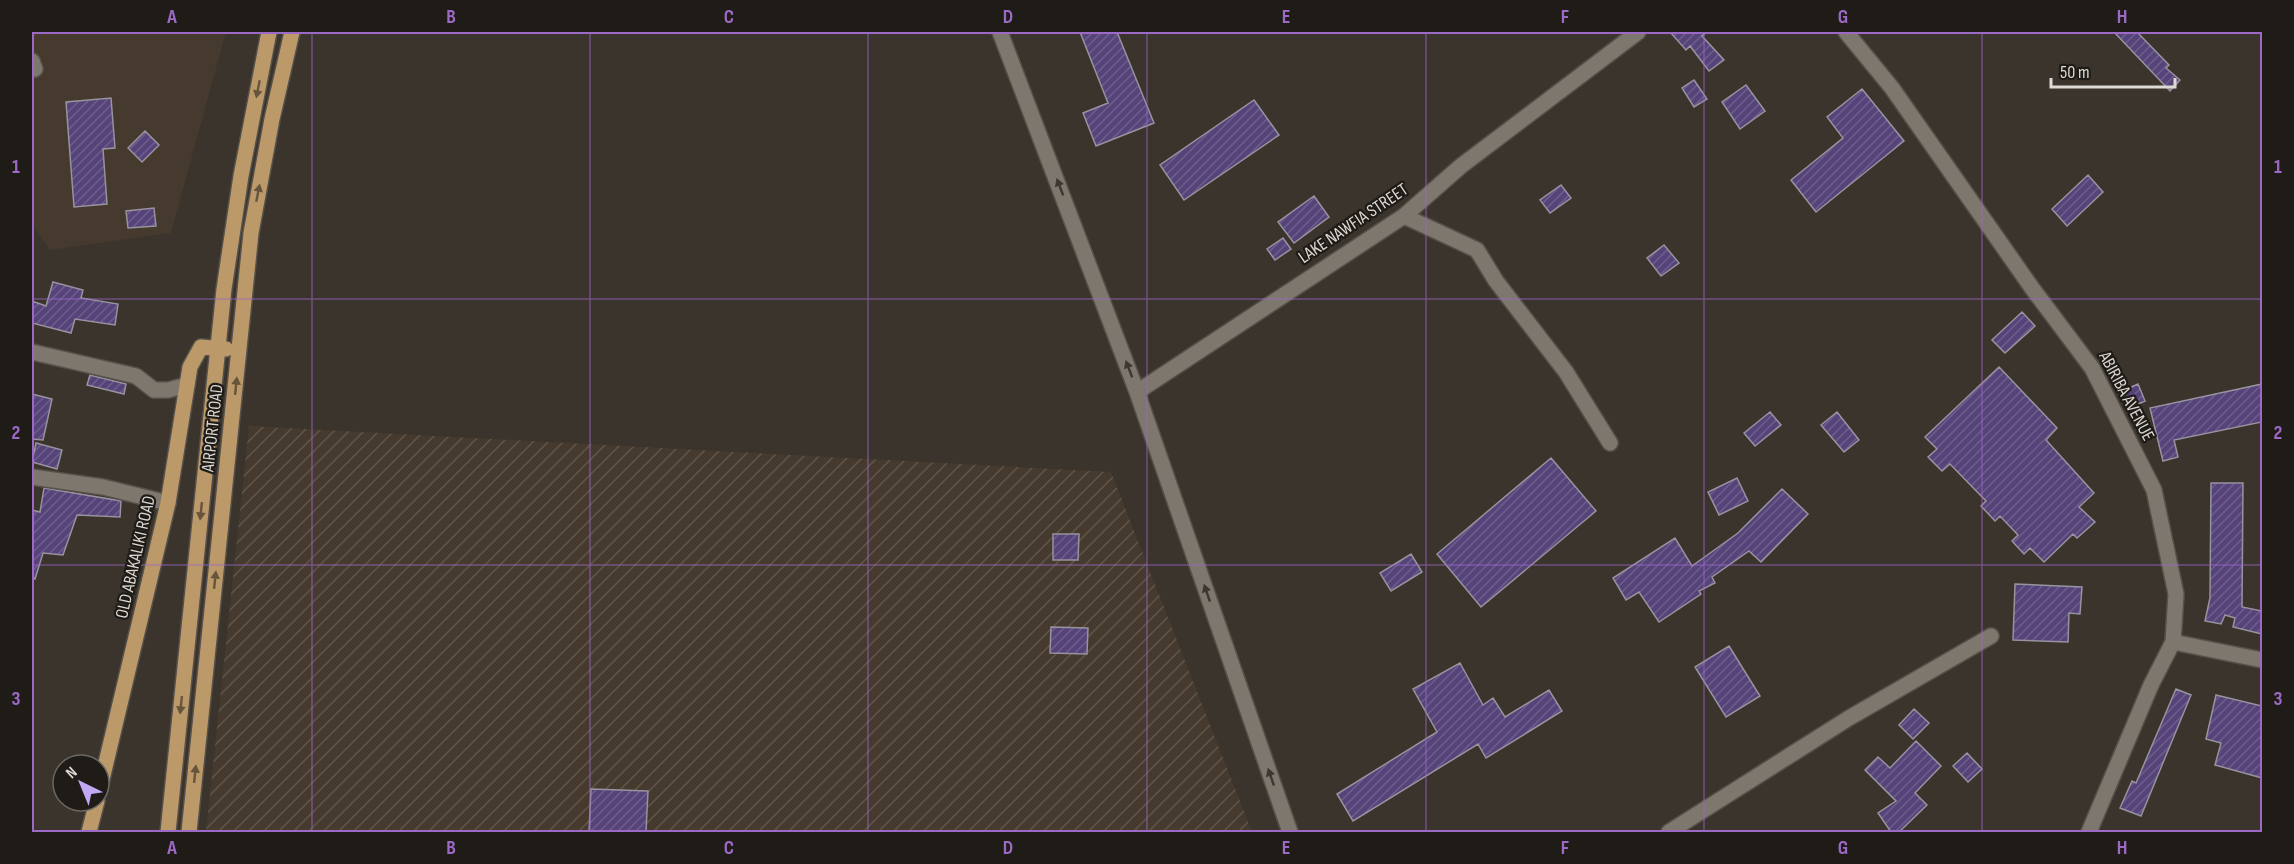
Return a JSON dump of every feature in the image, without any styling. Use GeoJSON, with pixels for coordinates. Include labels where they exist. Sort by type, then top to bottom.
{"type":"FeatureCollection","features":[{"type":"Feature","properties":{"kind":"main road","name":"AIRPORT ROAD"},"geometry":{"type":"LineString","coordinates":[[168,832],[224,289],[241,176],[269,32]]}},
{"type":"Feature","properties":{"kind":"main road","name":"AIRPORT ROAD"},"geometry":{"type":"LineString","coordinates":[[189,832],[250,233],[272,118],[292,32]]}},
{"type":"Feature","properties":{"kind":"main road"},"geometry":{"type":"LineString","coordinates":[[224,289],[245,293]]}},
{"type":"Feature","properties":{"kind":"main road"},"geometry":{"type":"LineString","coordinates":[[218,346],[239,353]]}},
{"type":"Feature","properties":{"kind":"main road","name":"OLD ABAKALIKI ROAD"},"geometry":{"type":"LineString","coordinates":[[108,753],[168,504],[190,367],[196,353],[201,348],[218,346]]}},
{"type":"Feature","properties":{"kind":"main road"},"geometry":{"type":"LineString","coordinates":[[89,832],[94,813]]}},
{"type":"Feature","properties":{"kind":"street"},"geometry":{"type":"LineString","coordinates":[[1000,32],[1137,392],[1290,832]]}},
{"type":"Feature","properties":{"kind":"street","name":"LAKE NAWFIA STREET"},"geometry":{"type":"LineString","coordinates":[[1137,392],[1404,216],[1470,159],[1638,32]]}},
{"type":"Feature","properties":{"kind":"street","name":"ABIRIBA AVENUE"},"geometry":{"type":"LineString","coordinates":[[1846,32],[1892,88],[2032,288],[2092,368],[2154,490],[2176,594],[2174,642],[2151,685],[2089,832]]}},
{"type":"Feature","properties":{"kind":"street"},"geometry":{"type":"LineString","coordinates":[[1404,216],[1477,250],[1496,280],[1566,372],[1610,443]]}},
{"type":"Feature","properties":{"kind":"street"},"geometry":{"type":"LineString","coordinates":[[32,352],[136,376],[154,390],[168,390],[187,385]]}},
{"type":"Feature","properties":{"kind":"street"},"geometry":{"type":"LineString","coordinates":[[32,477],[103,487],[168,504]]}},
{"type":"Feature","properties":{"kind":"street"},"geometry":{"type":"LineString","coordinates":[[1669,832],[1849,718],[1991,636]]}},
{"type":"Feature","properties":{"kind":"street"},"geometry":{"type":"LineString","coordinates":[[2174,642],[2262,660]]}},
{"type":"Feature","properties":{"kind":"shaded area"},"geometry":{"type":"Polygon","coordinates":[[[32,32],[226,32],[171,233],[50,250],[32,224],[32,32]]]}},
{"type":"Feature","properties":{"kind":"shaded area"},"geometry":{"type":"Polygon","coordinates":[[[249,426],[1111,472],[1252,832],[206,832],[249,426]]]}},
{"type":"Feature","properties":{"kind":"building"},"geometry":{"type":"Polygon","coordinates":[[[1080,32],[1117,32],[1154,123],[1096,146],[1083,113],[1108,103],[1080,32]]]}},
{"type":"Feature","properties":{"kind":"building"},"geometry":{"type":"Polygon","coordinates":[[[1670,32],[1707,32],[1702,36],[1724,60],[1709,71],[1690,46],[1686,50],[1670,32]]]}},
{"type":"Feature","properties":{"kind":"building"},"geometry":{"type":"Polygon","coordinates":[[[2114,32],[2137,32],[2169,65],[2166,68],[2180,80],[2170,91],[2114,32]]]}},
{"type":"Feature","properties":{"kind":"building"},"geometry":{"type":"Polygon","coordinates":[[[1694,80],[1707,99],[1694,107],[1682,88],[1694,80]]]}},
{"type":"Feature","properties":{"kind":"building"},"geometry":{"type":"Polygon","coordinates":[[[1746,85],[1765,111],[1740,129],[1722,102],[1746,85]]]}},
{"type":"Feature","properties":{"kind":"building"},"geometry":{"type":"Polygon","coordinates":[[[1862,89],[1904,141],[1816,212],[1791,180],[1843,138],[1827,117],[1862,89]]]}},
{"type":"Feature","properties":{"kind":"building"},"geometry":{"type":"Polygon","coordinates":[[[111,98],[115,148],[103,149],[107,204],[74,207],[66,102],[111,98]]]}},
{"type":"Feature","properties":{"kind":"building"},"geometry":{"type":"Polygon","coordinates":[[[1254,100],[1279,135],[1184,200],[1160,165],[1254,100]]]}},
{"type":"Feature","properties":{"kind":"building"},"geometry":{"type":"Polygon","coordinates":[[[145,131],[159,145],[142,162],[128,148],[145,131]]]}},
{"type":"Feature","properties":{"kind":"building"},"geometry":{"type":"Polygon","coordinates":[[[2088,175],[2103,192],[2067,226],[2052,209],[2088,175]]]}},
{"type":"Feature","properties":{"kind":"building"},"geometry":{"type":"Polygon","coordinates":[[[1561,185],[1571,198],[1550,213],[1540,200],[1561,185]]]}},
{"type":"Feature","properties":{"kind":"building"},"geometry":{"type":"Polygon","coordinates":[[[1314,196],[1329,217],[1294,243],[1278,222],[1314,196]]]}},
{"type":"Feature","properties":{"kind":"building"},"geometry":{"type":"Polygon","coordinates":[[[154,208],[156,226],[128,228],[126,211],[154,208]]]}},
{"type":"Feature","properties":{"kind":"building"},"geometry":{"type":"Polygon","coordinates":[[[1283,238],[1291,249],[1275,260],[1267,249],[1283,238]]]}},
{"type":"Feature","properties":{"kind":"building"},"geometry":{"type":"Polygon","coordinates":[[[1664,245],[1679,263],[1661,276],[1647,258],[1664,245]]]}},
{"type":"Feature","properties":{"kind":"building"},"geometry":{"type":"Polygon","coordinates":[[[53,282],[83,290],[81,298],[118,304],[115,325],[75,319],[71,333],[32,323],[32,301],[46,306],[53,282]]]}},
{"type":"Feature","properties":{"kind":"building"},"geometry":{"type":"Polygon","coordinates":[[[2022,312],[2035,326],[2005,353],[1992,340],[2022,312]]]}},
{"type":"Feature","properties":{"kind":"building"},"geometry":{"type":"Polygon","coordinates":[[[1999,367],[2057,428],[2046,440],[2094,493],[2079,507],[2095,522],[2077,538],[2073,534],[2044,562],[2030,548],[2024,554],[2012,541],[2018,535],[2000,516],[1995,521],[1981,506],[1986,501],[1950,464],[1942,471],[1928,457],[1937,449],[1925,437],[1999,367]]]}},
{"type":"Feature","properties":{"kind":"building"},"geometry":{"type":"Polygon","coordinates":[[[90,375],[126,384],[124,394],[87,385],[90,375]]]}},
{"type":"Feature","properties":{"kind":"building"},"geometry":{"type":"Polygon","coordinates":[[[2138,384],[2145,401],[2129,408],[2122,391],[2138,384]]]}},
{"type":"Feature","properties":{"kind":"building"},"geometry":{"type":"Polygon","coordinates":[[[2262,384],[2262,422],[2174,440],[2178,457],[2163,461],[2150,408],[2262,384]]]}},
{"type":"Feature","properties":{"kind":"building"},"geometry":{"type":"Polygon","coordinates":[[[32,394],[52,399],[43,440],[32,439],[32,394]]]}},
{"type":"Feature","properties":{"kind":"building"},"geometry":{"type":"Polygon","coordinates":[[[1770,412],[1781,425],[1755,446],[1744,433],[1770,412]]]}},
{"type":"Feature","properties":{"kind":"building"},"geometry":{"type":"Polygon","coordinates":[[[1837,412],[1859,440],[1844,452],[1821,425],[1837,412]]]}},
{"type":"Feature","properties":{"kind":"building"},"geometry":{"type":"Polygon","coordinates":[[[36,443],[62,450],[57,469],[32,462],[36,443]]]}},
{"type":"Feature","properties":{"kind":"building"},"geometry":{"type":"Polygon","coordinates":[[[1551,458],[1596,511],[1481,607],[1437,554],[1551,458]]]}},
{"type":"Feature","properties":{"kind":"building"},"geometry":{"type":"Polygon","coordinates":[[[1737,478],[1748,501],[1719,515],[1708,492],[1737,478]]]}},
{"type":"Feature","properties":{"kind":"building"},"geometry":{"type":"Polygon","coordinates":[[[2211,483],[2243,483],[2242,607],[2262,611],[2262,634],[2233,627],[2235,618],[2225,615],[2221,624],[2205,621],[2210,598],[2211,483]]]}},
{"type":"Feature","properties":{"kind":"building"},"geometry":{"type":"Polygon","coordinates":[[[44,488],[121,501],[120,517],[77,515],[63,555],[43,553],[35,579],[32,578],[32,510],[40,512],[44,488]]]}},
{"type":"Feature","properties":{"kind":"building"},"geometry":{"type":"Polygon","coordinates":[[[1782,489],[1808,514],[1761,562],[1749,551],[1712,577],[1715,583],[1699,591],[1701,594],[1659,622],[1639,592],[1626,600],[1613,578],[1675,538],[1692,566],[1738,533],[1782,489]]]}},
{"type":"Feature","properties":{"kind":"building"},"geometry":{"type":"Polygon","coordinates":[[[1053,534],[1079,534],[1078,560],[1053,560],[1053,534]]]}},
{"type":"Feature","properties":{"kind":"building"},"geometry":{"type":"Polygon","coordinates":[[[1411,554],[1422,572],[1391,591],[1380,573],[1411,554]]]}},
{"type":"Feature","properties":{"kind":"building"},"geometry":{"type":"Polygon","coordinates":[[[2015,584],[2082,587],[2080,614],[2069,613],[2068,642],[2013,640],[2015,584]]]}},
{"type":"Feature","properties":{"kind":"building"},"geometry":{"type":"Polygon","coordinates":[[[1051,627],[1088,628],[1087,654],[1050,653],[1051,627]]]}},
{"type":"Feature","properties":{"kind":"building"},"geometry":{"type":"Polygon","coordinates":[[[1729,646],[1760,696],[1726,717],[1695,667],[1729,646]]]}},
{"type":"Feature","properties":{"kind":"building"},"geometry":{"type":"Polygon","coordinates":[[[1460,663],[1483,705],[1493,698],[1505,717],[1549,690],[1562,711],[1486,758],[1478,744],[1353,821],[1337,794],[1437,732],[1413,689],[1460,663]]]}},
{"type":"Feature","properties":{"kind":"building"},"geometry":{"type":"Polygon","coordinates":[[[2176,689],[2191,695],[2141,816],[2120,808],[2132,781],[2136,783],[2176,689]]]}},
{"type":"Feature","properties":{"kind":"building"},"geometry":{"type":"Polygon","coordinates":[[[2216,695],[2262,706],[2262,778],[2215,765],[2221,743],[2206,739],[2216,695]]]}},
{"type":"Feature","properties":{"kind":"building"},"geometry":{"type":"Polygon","coordinates":[[[1914,709],[1929,723],[1913,739],[1899,725],[1914,709]]]}},
{"type":"Feature","properties":{"kind":"building"},"geometry":{"type":"Polygon","coordinates":[[[1916,741],[1941,766],[1915,793],[1927,805],[1899,832],[1891,832],[1878,813],[1896,801],[1865,770],[1878,757],[1890,768],[1916,741]]]}},
{"type":"Feature","properties":{"kind":"building"},"geometry":{"type":"Polygon","coordinates":[[[1967,753],[1982,769],[1968,782],[1953,766],[1967,753]]]}},
{"type":"Feature","properties":{"kind":"building"},"geometry":{"type":"Polygon","coordinates":[[[591,789],[648,791],[646,832],[589,832],[591,789]]]}}]}
